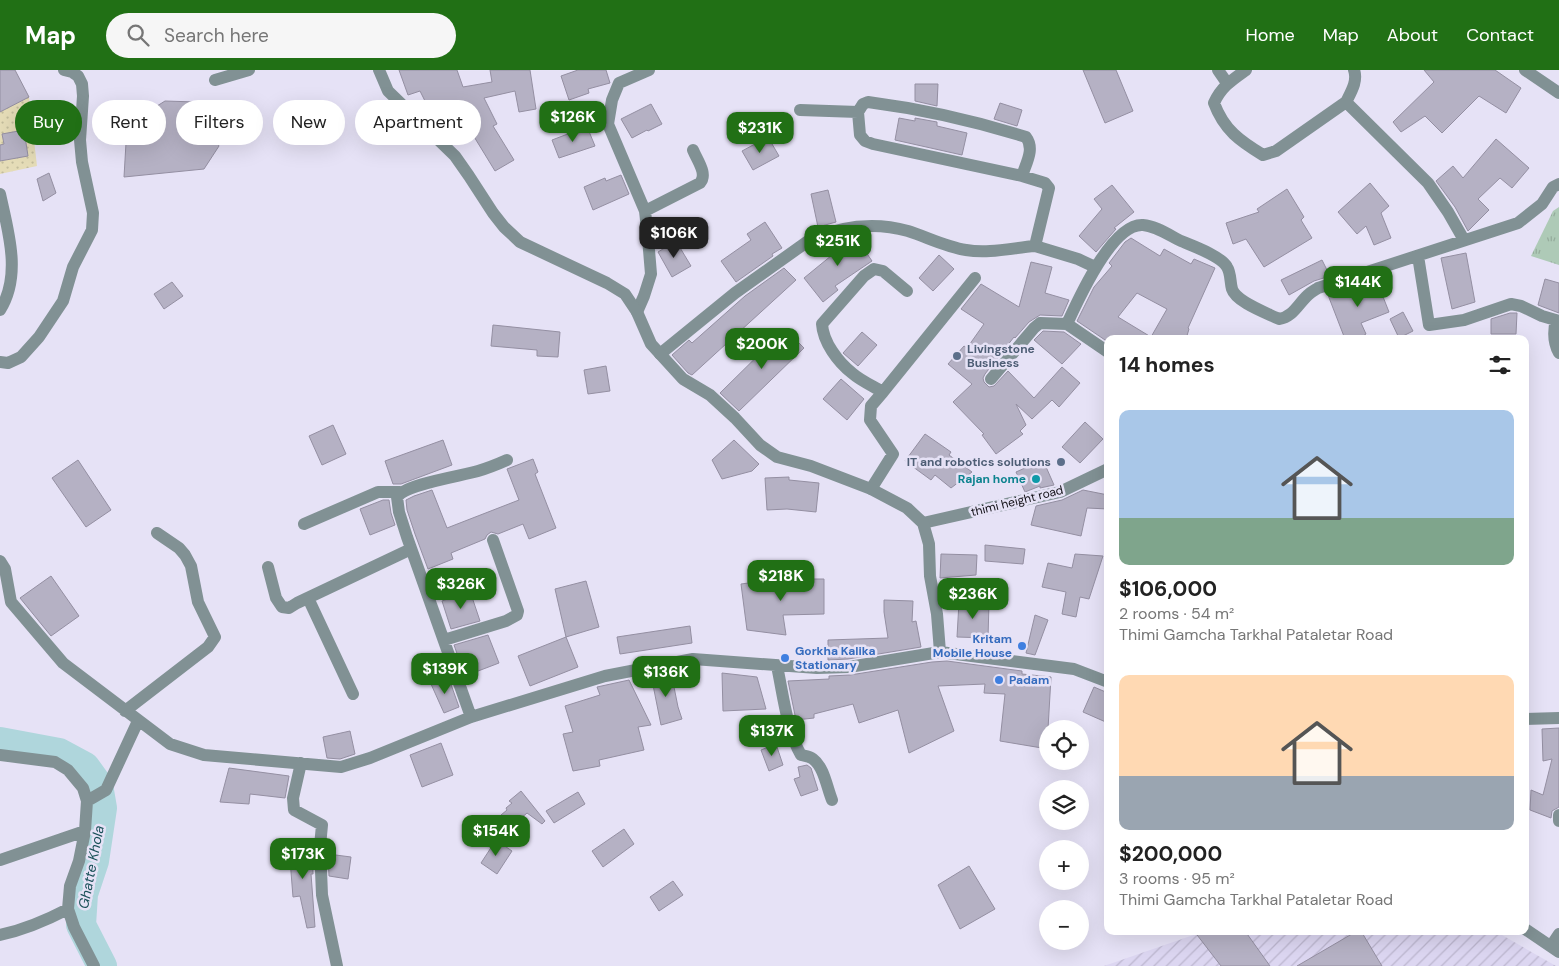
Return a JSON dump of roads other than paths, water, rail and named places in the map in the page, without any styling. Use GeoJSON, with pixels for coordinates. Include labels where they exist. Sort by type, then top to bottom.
{"type":"FeatureCollection","features":[{"type":"Feature","properties":{"kind":"street"},"geometry":{"type":"LineString","coordinates":[[0,362],[8,363],[21,357],[40,337],[63,301],[73,267],[92,230],[93,213],[82,162],[82,84],[78,76],[64,70]]}},
{"type":"Feature","properties":{"kind":"street"},"geometry":{"type":"LineString","coordinates":[[215,80],[249,70]]}},
{"type":"Feature","properties":{"kind":"street"},"geometry":{"type":"LineString","coordinates":[[379,70],[388,91],[455,156],[504,228],[520,242],[607,283],[625,294],[651,344],[683,378],[710,395],[760,445],[777,457],[811,466],[872,489],[907,508],[924,523],[929,544],[930,576],[937,614],[940,652]]}},
{"type":"Feature","properties":{"kind":"street"},"geometry":{"type":"LineString","coordinates":[[616,70],[619,83],[612,100],[608,124],[645,211],[651,274],[644,296],[636,312]]}},
{"type":"Feature","properties":{"kind":"street"},"geometry":{"type":"LineString","coordinates":[[619,83],[648,70]]}},
{"type":"Feature","properties":{"kind":"street"},"geometry":{"type":"LineString","coordinates":[[1218,70],[1226,83]]}},
{"type":"Feature","properties":{"kind":"street"},"geometry":{"type":"LineString","coordinates":[[1246,70],[1226,83],[1214,104],[1226,127],[1244,143],[1264,155],[1276,151],[1346,102],[1354,88],[1354,70]]}},
{"type":"Feature","properties":{"kind":"street"},"geometry":{"type":"LineString","coordinates":[[1525,70],[1559,93]]}},
{"type":"Feature","properties":{"kind":"street"},"geometry":{"type":"LineString","coordinates":[[1022,176],[1031,149],[1030,142],[1026,137],[984,124],[868,102],[863,104],[858,112],[860,134],[865,141],[873,144],[1045,182],[1049,188],[1035,246]]}},
{"type":"Feature","properties":{"kind":"street"},"geometry":{"type":"LineString","coordinates":[[1346,102],[1428,183],[1464,240]]}},
{"type":"Feature","properties":{"kind":"street"},"geometry":{"type":"LineString","coordinates":[[800,110],[858,112]]}},
{"type":"Feature","properties":{"kind":"street"},"geometry":{"type":"LineString","coordinates":[[645,211],[703,181],[704,174],[693,150]]}},
{"type":"Feature","properties":{"kind":"street"},"geometry":{"type":"LineString","coordinates":[[1067,324],[1095,267],[1120,235],[1130,228],[1141,225],[1154,228],[1218,258],[1227,267],[1232,290],[1236,298],[1279,319],[1286,318],[1292,314],[1309,294],[1318,288],[1518,223],[1542,204],[1553,187],[1559,184]]}},
{"type":"Feature","properties":{"kind":"street"},"geometry":{"type":"LineString","coordinates":[[0,194],[9,233],[13,274],[0,310]]}},
{"type":"Feature","properties":{"kind":"street"},"geometry":{"type":"LineString","coordinates":[[660,354],[735,293],[811,239],[822,234],[858,227],[880,226],[907,231],[964,250],[978,252],[1035,246],[1078,259],[1095,267]]}},
{"type":"Feature","properties":{"kind":"street"},"geometry":{"type":"LineString","coordinates":[[1418,256],[1429,325],[1464,320],[1511,304],[1521,306],[1542,316],[1557,320],[1553,332],[1559,353]]}},
{"type":"Feature","properties":{"kind":"street"},"geometry":{"type":"LineString","coordinates":[[883,392],[853,374],[841,361],[822,334],[822,324],[864,276],[874,269],[883,271],[908,291]]}},
{"type":"Feature","properties":{"kind":"street"},"geometry":{"type":"LineString","coordinates":[[872,489],[893,454],[870,420],[871,406],[975,278]]}},
{"type":"Feature","properties":{"kind":"street"},"geometry":{"type":"LineString","coordinates":[[991,379],[1040,323],[1067,324],[1104,349]]}},
{"type":"Feature","properties":{"kind":"street"},"geometry":{"type":"LineString","coordinates":[[304,524],[378,492],[400,492],[479,471],[507,460]]}},
{"type":"Feature","properties":{"kind":"street","name":"thimi height road"},"geometry":{"type":"LineString","coordinates":[[924,523],[1060,492],[1104,471]]}},
{"type":"Feature","properties":{"kind":"street"},"geometry":{"type":"LineString","coordinates":[[400,492],[397,497],[399,512],[471,717]]}},
{"type":"Feature","properties":{"kind":"street"},"geometry":{"type":"LineString","coordinates":[[124,711],[208,647],[215,637],[198,602],[191,566],[188,560],[179,548],[157,534]]}},
{"type":"Feature","properties":{"kind":"street"},"geometry":{"type":"LineString","coordinates":[[444,640],[506,621],[517,615],[518,611],[493,540]]}},
{"type":"Feature","properties":{"kind":"street"},"geometry":{"type":"LineString","coordinates":[[268,567],[276,598],[282,607],[289,608],[411,549]]}},
{"type":"Feature","properties":{"kind":"street"},"geometry":{"type":"LineString","coordinates":[[0,560],[5,569],[11,602],[63,663],[170,744],[204,755],[342,767],[370,758],[471,717],[605,676],[693,659],[817,668],[849,667],[940,652],[1074,669],[1104,680]]}},
{"type":"Feature","properties":{"kind":"street"},"geometry":{"type":"LineString","coordinates":[[308,598],[353,694]]}},
{"type":"Feature","properties":{"kind":"street"},"geometry":{"type":"LineString","coordinates":[[778,666],[790,726],[797,748],[801,755],[814,760],[819,767],[832,800]]}},
{"type":"Feature","properties":{"kind":"street"},"geometry":{"type":"LineString","coordinates":[[1529,719],[1559,718]]}},
{"type":"Feature","properties":{"kind":"street"},"geometry":{"type":"LineString","coordinates":[[86,801],[106,790],[138,721]]}},
{"type":"Feature","properties":{"kind":"street"},"geometry":{"type":"LineString","coordinates":[[0,755],[54,762],[68,770],[83,788],[86,801],[85,831],[80,861],[70,886],[68,909],[74,927],[94,966]]}},
{"type":"Feature","properties":{"kind":"street"},"geometry":{"type":"LineString","coordinates":[[301,763],[293,798],[294,810],[322,825],[320,846],[322,895],[337,966]]}},
{"type":"Feature","properties":{"kind":"street"},"geometry":{"type":"LineString","coordinates":[[1559,815],[1559,820]]}},
{"type":"Feature","properties":{"kind":"street"},"geometry":{"type":"LineString","coordinates":[[0,860],[85,831]]}},
{"type":"Feature","properties":{"kind":"street"},"geometry":{"type":"LineString","coordinates":[[0,935],[52,917],[68,909]]}},
{"type":"Feature","properties":{"kind":"street"},"geometry":{"type":"LineString","coordinates":[[1529,932],[1555,949],[1559,934]]}},
{"type":"Feature","properties":{"kind":"waterway","name":"Ghatte Khola"},"geometry":{"type":"LineString","coordinates":[[0,742],[59,753],[85,767],[98,785],[102,808],[94,861],[83,894],[81,925],[102,966]]}},
{"type":"Feature","properties":{"kind":"place","name":"Livingstone Business"},"geometry":{"type":"Point","coordinates":[957,356]}},
{"type":"Feature","properties":{"kind":"place","name":"IT and robotics solutions"},"geometry":{"type":"Point","coordinates":[1061,462]}},
{"type":"Feature","properties":{"kind":"place","name":"Rajan home"},"geometry":{"type":"Point","coordinates":[1036,479]}},
{"type":"Feature","properties":{"kind":"place","name":"Kritam Mobile House"},"geometry":{"type":"Point","coordinates":[1022,646]}},
{"type":"Feature","properties":{"kind":"place","name":"Gorkha Kalika Stationary"},"geometry":{"type":"Point","coordinates":[785,658]}},
{"type":"Feature","properties":{"kind":"place","name":"Padam"},"geometry":{"type":"Point","coordinates":[999,680]}}]}
